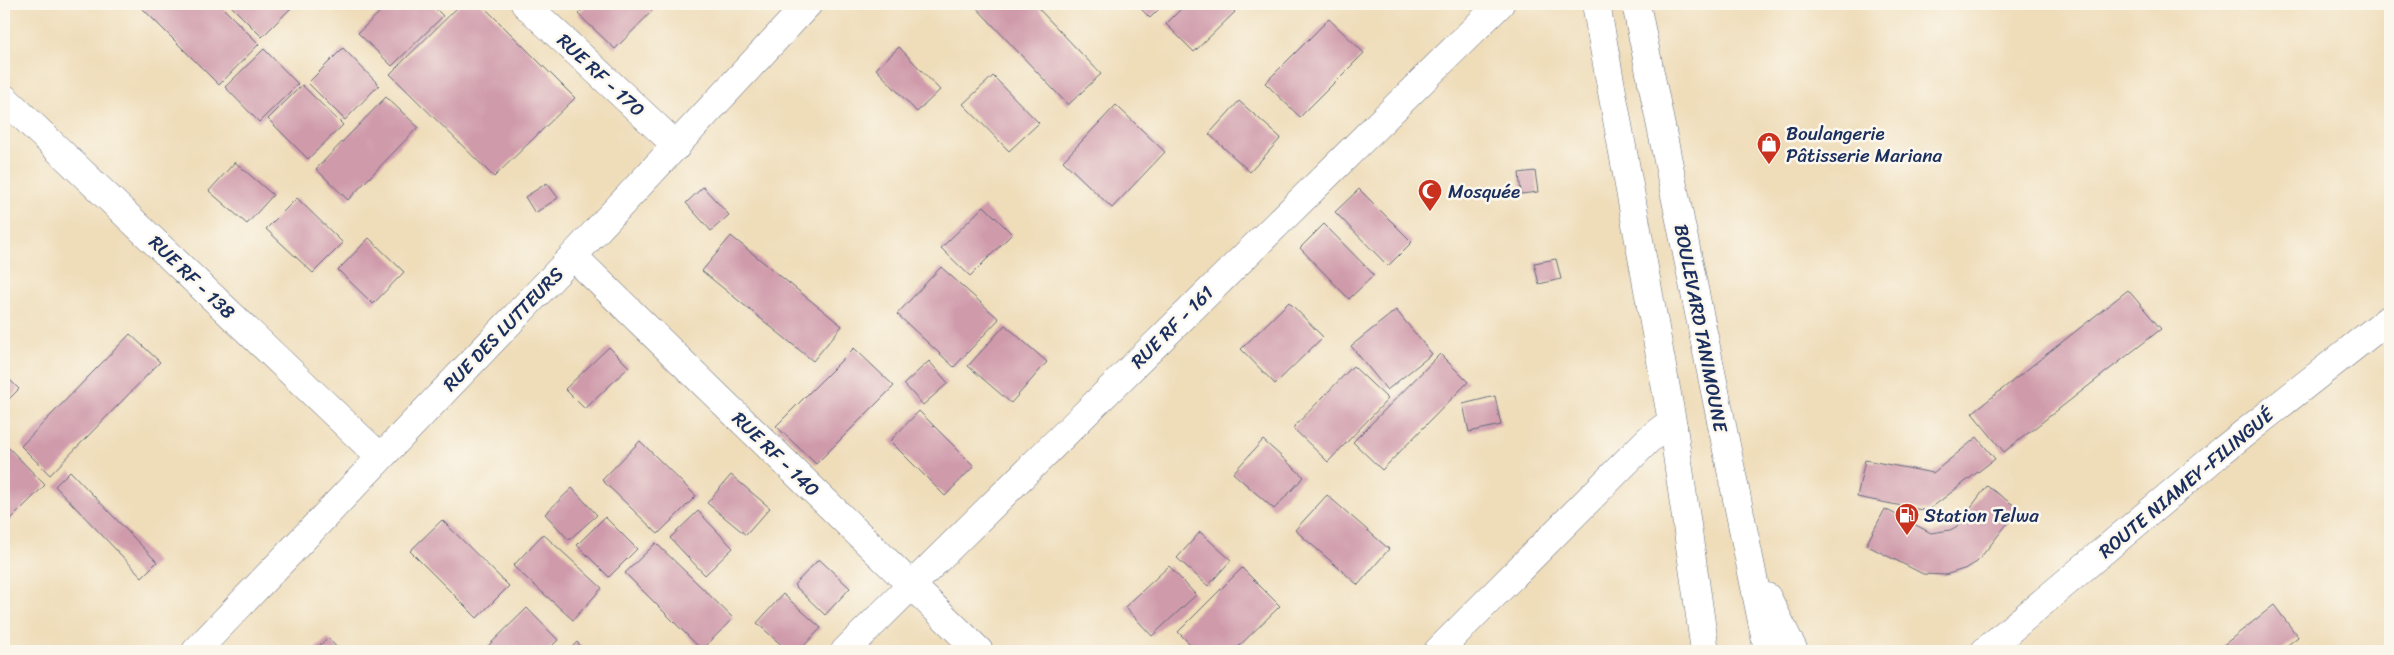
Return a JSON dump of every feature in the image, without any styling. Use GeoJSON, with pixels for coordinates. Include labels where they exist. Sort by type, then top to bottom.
{"type":"FeatureCollection","features":[{"type":"Feature","properties":{"kind":"street","name":"RUE RF - 170"},"geometry":{"type":"LineString","coordinates":[[525,4],[677,146]]}},
{"type":"Feature","properties":{"kind":"street","name":"RUE DES LUTTEURS"},"geometry":{"type":"LineString","coordinates":[[196,651],[380,456],[573,256],[808,4]]}},
{"type":"Feature","properties":{"kind":"street","name":"RUE RF - 161"},"geometry":{"type":"LineString","coordinates":[[845,651],[910,584],[1500,4]]}},
{"type":"Feature","properties":{"kind":"street"},"geometry":{"type":"LineString","coordinates":[[1596,4],[1673,427],[1705,651]]}},
{"type":"Feature","properties":{"kind":"street","name":"BOULEVARD TANIMOUNE"},"geometry":{"type":"LineString","coordinates":[[1636,4],[1768,651]]}},
{"type":"Feature","properties":{"kind":"street","name":"RUE RF - 138"},"geometry":{"type":"LineString","coordinates":[[4,98],[380,456]]}},
{"type":"Feature","properties":{"kind":"street","name":"RUE RF - 140"},"geometry":{"type":"LineString","coordinates":[[573,256],[979,651]]}},
{"type":"Feature","properties":{"kind":"street","name":"ROUTE NIAMEY-FILINGUÉ"},"geometry":{"type":"LineString","coordinates":[[1985,651],[2223,450],[2390,318]]}},
{"type":"Feature","properties":{"kind":"street"},"geometry":{"type":"LineString","coordinates":[[1438,651],[1648,440],[1663,428],[1673,427]]}},
{"type":"Feature","properties":{"kind":"street"},"geometry":{"type":"LineString","coordinates":[[1750,564],[1794,651]]}},
{"type":"Feature","properties":{"kind":"building"},"geometry":{"type":"Polygon","coordinates":[[[138,4],[219,4],[259,44],[219,85],[138,4]]]}},
{"type":"Feature","properties":{"kind":"building"},"geometry":{"type":"Polygon","coordinates":[[[229,4],[289,4],[292,7],[262,37],[229,4]]]}},
{"type":"Feature","properties":{"kind":"building"},"geometry":{"type":"Polygon","coordinates":[[[388,4],[431,4],[443,16],[392,66],[358,33],[388,4]]]}},
{"type":"Feature","properties":{"kind":"building"},"geometry":{"type":"Polygon","coordinates":[[[461,4],[481,4],[575,98],[494,177],[390,74],[461,4]]]}},
{"type":"Feature","properties":{"kind":"building"},"geometry":{"type":"Polygon","coordinates":[[[588,4],[659,4],[615,49],[578,14],[588,4]]]}},
{"type":"Feature","properties":{"kind":"building"},"geometry":{"type":"Polygon","coordinates":[[[973,4],[1034,4],[1101,74],[1068,105],[973,4]]]}},
{"type":"Feature","properties":{"kind":"building"},"geometry":{"type":"Polygon","coordinates":[[[1136,4],[1164,4],[1150,18],[1136,4]]]}},
{"type":"Feature","properties":{"kind":"building"},"geometry":{"type":"Polygon","coordinates":[[[1186,4],[1227,4],[1235,12],[1194,52],[1166,24],[1186,4]]]}},
{"type":"Feature","properties":{"kind":"building"},"geometry":{"type":"Polygon","coordinates":[[[1329,19],[1364,53],[1300,117],[1265,83],[1329,19]]]}},
{"type":"Feature","properties":{"kind":"building"},"geometry":{"type":"Polygon","coordinates":[[[899,47],[940,90],[917,112],[876,69],[899,47]]]}},
{"type":"Feature","properties":{"kind":"building"},"geometry":{"type":"Polygon","coordinates":[[[343,48],[379,85],[345,120],[308,83],[343,48]]]}},
{"type":"Feature","properties":{"kind":"building"},"geometry":{"type":"Polygon","coordinates":[[[264,49],[298,84],[259,122],[225,87],[264,49]]]}},
{"type":"Feature","properties":{"kind":"building"},"geometry":{"type":"Polygon","coordinates":[[[993,76],[1039,123],[1009,151],[963,104],[993,76]]]}},
{"type":"Feature","properties":{"kind":"building"},"geometry":{"type":"Polygon","coordinates":[[[302,85],[343,125],[308,159],[268,119],[302,85]]]}},
{"type":"Feature","properties":{"kind":"building"},"geometry":{"type":"Polygon","coordinates":[[[386,97],[418,127],[348,200],[316,169],[386,97]]]}},
{"type":"Feature","properties":{"kind":"building"},"geometry":{"type":"Polygon","coordinates":[[[1239,101],[1281,138],[1250,172],[1209,134],[1239,101]]]}},
{"type":"Feature","properties":{"kind":"building"},"geometry":{"type":"Polygon","coordinates":[[[1116,105],[1165,152],[1112,208],[1063,161],[1116,105]]]}},
{"type":"Feature","properties":{"kind":"building"},"geometry":{"type":"Polygon","coordinates":[[[235,162],[273,195],[247,224],[209,191],[235,162]]]}},
{"type":"Feature","properties":{"kind":"building"},"geometry":{"type":"Polygon","coordinates":[[[1535,171],[1538,192],[1521,194],[1519,173],[1535,171]]]}},
{"type":"Feature","properties":{"kind":"building"},"geometry":{"type":"Polygon","coordinates":[[[547,183],[558,198],[535,213],[525,197],[547,183]]]}},
{"type":"Feature","properties":{"kind":"building"},"geometry":{"type":"Polygon","coordinates":[[[703,187],[729,215],[711,231],[686,203],[703,187]]]}},
{"type":"Feature","properties":{"kind":"building"},"geometry":{"type":"Polygon","coordinates":[[[1359,189],[1412,242],[1388,266],[1335,212],[1359,189]]]}},
{"type":"Feature","properties":{"kind":"building"},"geometry":{"type":"Polygon","coordinates":[[[297,198],[343,243],[313,273],[266,229],[297,198]]]}},
{"type":"Feature","properties":{"kind":"building"},"geometry":{"type":"Polygon","coordinates":[[[984,206],[1012,234],[970,276],[941,248],[984,206]]]}},
{"type":"Feature","properties":{"kind":"building"},"geometry":{"type":"Polygon","coordinates":[[[1324,224],[1374,275],[1349,299],[1300,248],[1324,224]]]}},
{"type":"Feature","properties":{"kind":"building"},"geometry":{"type":"Polygon","coordinates":[[[731,236],[842,326],[813,361],[702,271],[731,236]]]}},
{"type":"Feature","properties":{"kind":"building"},"geometry":{"type":"Polygon","coordinates":[[[369,238],[404,272],[373,304],[338,270],[369,238]]]}},
{"type":"Feature","properties":{"kind":"building"},"geometry":{"type":"Polygon","coordinates":[[[1556,259],[1561,279],[1539,284],[1534,263],[1556,259]]]}},
{"type":"Feature","properties":{"kind":"building"},"geometry":{"type":"Polygon","coordinates":[[[941,267],[999,319],[954,367],[897,314],[941,267]]]}},
{"type":"Feature","properties":{"kind":"building"},"geometry":{"type":"Polygon","coordinates":[[[2128,290],[2161,329],[2004,452],[1972,413],[2128,290]]]}},
{"type":"Feature","properties":{"kind":"building"},"geometry":{"type":"Polygon","coordinates":[[[1289,302],[1323,337],[1275,384],[1241,349],[1289,302]]]}},
{"type":"Feature","properties":{"kind":"building"},"geometry":{"type":"Polygon","coordinates":[[[1396,310],[1432,354],[1387,390],[1351,346],[1396,310]]]}},
{"type":"Feature","properties":{"kind":"building"},"geometry":{"type":"Polygon","coordinates":[[[1005,325],[1047,362],[1011,403],[968,366],[1005,325]]]}},
{"type":"Feature","properties":{"kind":"building"},"geometry":{"type":"Polygon","coordinates":[[[130,334],[160,362],[50,475],[21,446],[130,334]]]}},
{"type":"Feature","properties":{"kind":"building"},"geometry":{"type":"Polygon","coordinates":[[[609,347],[629,367],[585,409],[565,389],[609,347]]]}},
{"type":"Feature","properties":{"kind":"building"},"geometry":{"type":"Polygon","coordinates":[[[854,348],[894,386],[816,464],[776,426],[854,348]]]}},
{"type":"Feature","properties":{"kind":"building"},"geometry":{"type":"Polygon","coordinates":[[[1440,354],[1468,382],[1382,470],[1353,442],[1440,354]]]}},
{"type":"Feature","properties":{"kind":"building"},"geometry":{"type":"Polygon","coordinates":[[[929,361],[948,383],[923,405],[904,384],[929,361]]]}},
{"type":"Feature","properties":{"kind":"building"},"geometry":{"type":"Polygon","coordinates":[[[1353,366],[1388,399],[1328,462],[1293,428],[1353,366]]]}},
{"type":"Feature","properties":{"kind":"building"},"geometry":{"type":"Polygon","coordinates":[[[4,374],[19,389],[4,404],[4,374]]]}},
{"type":"Feature","properties":{"kind":"building"},"geometry":{"type":"Polygon","coordinates":[[[1495,396],[1501,425],[1469,432],[1463,404],[1495,396]]]}},
{"type":"Feature","properties":{"kind":"building"},"geometry":{"type":"Polygon","coordinates":[[[919,411],[974,466],[945,496],[890,441],[919,411]]]}},
{"type":"Feature","properties":{"kind":"building"},"geometry":{"type":"Polygon","coordinates":[[[1977,437],[1995,459],[1927,511],[1857,497],[1865,460],[1933,473],[1977,437]]]}},
{"type":"Feature","properties":{"kind":"building"},"geometry":{"type":"Polygon","coordinates":[[[1263,440],[1304,477],[1274,509],[1233,473],[1263,440]]]}},
{"type":"Feature","properties":{"kind":"building"},"geometry":{"type":"Polygon","coordinates":[[[640,441],[696,496],[658,534],[602,480],[640,441]]]}},
{"type":"Feature","properties":{"kind":"building"},"geometry":{"type":"Polygon","coordinates":[[[4,443],[45,485],[4,526],[4,443]]]}},
{"type":"Feature","properties":{"kind":"building"},"geometry":{"type":"Polygon","coordinates":[[[70,471],[157,562],[142,577],[55,486],[70,471]]]}},
{"type":"Feature","properties":{"kind":"building"},"geometry":{"type":"Polygon","coordinates":[[[731,475],[770,508],[746,535],[707,503],[731,475]]]}},
{"type":"Feature","properties":{"kind":"building"},"geometry":{"type":"Polygon","coordinates":[[[1987,486],[2019,509],[1977,562],[1967,568],[1945,575],[1923,574],[1866,545],[1885,509],[1931,533],[1950,530],[1956,527],[1987,486]]]}},
{"type":"Feature","properties":{"kind":"building"},"geometry":{"type":"Polygon","coordinates":[[[572,488],[597,515],[569,540],[545,514],[572,488]]]}},
{"type":"Feature","properties":{"kind":"building"},"geometry":{"type":"Polygon","coordinates":[[[1327,495],[1389,549],[1358,585],[1295,530],[1327,495]]]}},
{"type":"Feature","properties":{"kind":"building"},"geometry":{"type":"Polygon","coordinates":[[[698,511],[733,548],[705,575],[670,538],[698,511]]]}},
{"type":"Feature","properties":{"kind":"building"},"geometry":{"type":"Polygon","coordinates":[[[605,517],[637,549],[609,577],[577,545],[605,517]]]}},
{"type":"Feature","properties":{"kind":"building"},"geometry":{"type":"Polygon","coordinates":[[[442,520],[509,586],[477,618],[410,551],[442,520]]]}},
{"type":"Feature","properties":{"kind":"building"},"geometry":{"type":"Polygon","coordinates":[[[1200,532],[1231,560],[1208,586],[1177,558],[1200,532]]]}},
{"type":"Feature","properties":{"kind":"building"},"geometry":{"type":"Polygon","coordinates":[[[543,534],[602,588],[573,620],[513,566],[543,534]]]}},
{"type":"Feature","properties":{"kind":"building"},"geometry":{"type":"Polygon","coordinates":[[[656,543],[733,618],[702,650],[625,573],[656,543]]]}},
{"type":"Feature","properties":{"kind":"building"},"geometry":{"type":"Polygon","coordinates":[[[819,559],[850,588],[825,615],[794,585],[819,559]]]}},
{"type":"Feature","properties":{"kind":"building"},"geometry":{"type":"Polygon","coordinates":[[[1169,566],[1196,595],[1152,636],[1125,607],[1169,566]]]}},
{"type":"Feature","properties":{"kind":"building"},"geometry":{"type":"Polygon","coordinates":[[[1242,568],[1280,606],[1234,651],[1197,651],[1178,632],[1242,568]]]}},
{"type":"Feature","properties":{"kind":"building"},"geometry":{"type":"Polygon","coordinates":[[[783,594],[821,628],[799,651],[788,651],[757,623],[783,594]]]}},
{"type":"Feature","properties":{"kind":"building"},"geometry":{"type":"Polygon","coordinates":[[[2274,605],[2298,637],[2280,651],[2216,651],[2274,605]]]}},
{"type":"Feature","properties":{"kind":"building"},"geometry":{"type":"Polygon","coordinates":[[[527,608],[558,640],[547,651],[483,651],[527,608]]]}},
{"type":"Feature","properties":{"kind":"building"},"geometry":{"type":"Polygon","coordinates":[[[328,638],[340,651],[313,651],[328,638]]]}},
{"type":"Feature","properties":{"kind":"building"},"geometry":{"type":"Polygon","coordinates":[[[577,642],[586,651],[568,651],[577,642]]]}},
{"type":"Feature","properties":{"kind":"place","name":"Boulangerie Pâtisserie Mariana"},"geometry":{"type":"Point","coordinates":[1769,165]}},
{"type":"Feature","properties":{"kind":"place","name":"Mosquée"},"geometry":{"type":"Point","coordinates":[1430,212]}},
{"type":"Feature","properties":{"kind":"place","name":"Station Telwa"},"geometry":{"type":"Point","coordinates":[1907,536]}}]}
